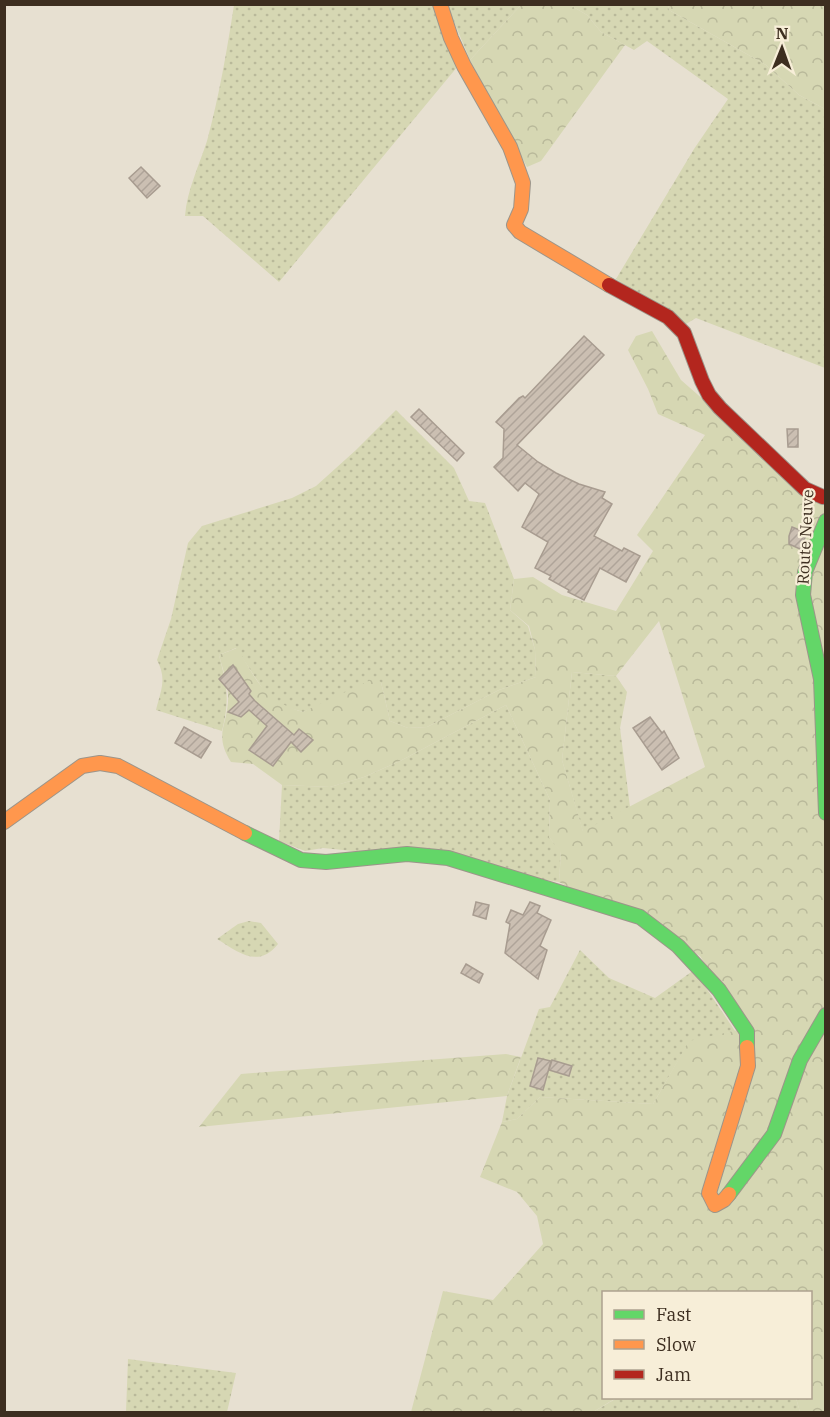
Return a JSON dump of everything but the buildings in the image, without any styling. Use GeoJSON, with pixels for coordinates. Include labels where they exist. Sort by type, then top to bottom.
{"type":"FeatureCollection","features":[{"type":"Feature","properties":{"kind":"street"},"geometry":{"type":"LineString","coordinates":[[440,4],[451,38],[464,66],[510,147],[523,183],[521,209],[514,225],[520,232],[608,285],[668,317],[684,333],[702,381],[720,408],[805,489],[824,491]]}},
{"type":"Feature","properties":{"kind":"street","name":"Route Neuve"},"geometry":{"type":"LineString","coordinates":[[818,582],[817,558],[824,491]]}},
{"type":"Feature","properties":{"kind":"street"},"geometry":{"type":"LineString","coordinates":[[825,521],[805,572],[803,595],[821,679],[825,813]]}},
{"type":"Feature","properties":{"kind":"street","name":"Route Neuve"},"geometry":{"type":"LineString","coordinates":[[819,604],[825,636]]}},
{"type":"Feature","properties":{"kind":"street"},"geometry":{"type":"LineString","coordinates":[[4,822],[81,766],[100,763],[118,766],[257,840],[302,860],[326,862],[407,854],[448,858],[640,917],[678,946],[719,990],[747,1032],[748,1065],[709,1192],[716,1205],[724,1200],[738,1184],[774,1134],[801,1060],[825,1015]]}},
{"type":"Feature","properties":{"kind":"green space"},"geometry":{"type":"Polygon","coordinates":[[[234,5],[434,5],[458,66],[279,282],[203,216],[185,216],[191,187],[207,141],[215,108],[234,5]]]}},
{"type":"Feature","properties":{"kind":"green space"},"geometry":{"type":"Polygon","coordinates":[[[447,5],[521,5],[470,60],[447,5]]]}},
{"type":"Feature","properties":{"kind":"green space"},"geometry":{"type":"Polygon","coordinates":[[[521,5],[570,5],[587,15],[601,32],[625,45],[541,161],[527,167],[470,60],[521,5]]]}},
{"type":"Feature","properties":{"kind":"green space"},"geometry":{"type":"Polygon","coordinates":[[[570,5],[668,5],[669,10],[766,65],[799,95],[825,109],[825,368],[696,318],[686,324],[616,279],[694,149],[728,99],[647,41],[634,50],[601,32],[587,15],[570,5]]]}},
{"type":"Feature","properties":{"kind":"green space"},"geometry":{"type":"Polygon","coordinates":[[[668,5],[822,5],[826,7],[825,109],[799,95],[766,65],[669,10],[668,5]]]}},
{"type":"Feature","properties":{"kind":"green space"},"geometry":{"type":"Polygon","coordinates":[[[652,331],[681,380],[825,506],[825,1412],[800,1412],[796,1399],[812,1399],[812,1291],[602,1291],[602,1399],[614,1399],[593,1412],[411,1412],[443,1291],[493,1300],[543,1244],[537,1216],[517,1192],[480,1177],[502,1122],[517,1119],[540,1097],[653,1104],[689,1041],[747,1028],[700,956],[559,882],[561,852],[549,837],[550,800],[506,705],[400,761],[364,777],[330,787],[282,785],[253,764],[231,762],[225,752],[222,735],[228,693],[219,655],[237,648],[262,688],[278,702],[303,712],[373,679],[381,682],[390,721],[408,728],[427,727],[499,690],[536,677],[535,650],[529,626],[510,610],[514,579],[533,577],[562,595],[616,611],[653,551],[637,535],[705,435],[658,414],[628,350],[636,336],[652,331]],[[659,621],[616,676],[572,672],[562,760],[583,831],[705,767],[659,621]]]}},
{"type":"Feature","properties":{"kind":"green space"},"geometry":{"type":"Polygon","coordinates":[[[396,410],[454,468],[469,501],[485,503],[514,579],[510,610],[528,626],[535,650],[536,677],[499,690],[427,727],[408,728],[390,721],[381,682],[303,712],[283,706],[266,694],[236,648],[219,655],[226,693],[222,731],[156,710],[162,679],[157,660],[171,619],[188,543],[202,526],[292,498],[316,486],[396,410]]]}},
{"type":"Feature","properties":{"kind":"green space"},"geometry":{"type":"Polygon","coordinates":[[[572,672],[616,676],[627,692],[620,728],[630,807],[583,832],[562,760],[572,672]]]}},
{"type":"Feature","properties":{"kind":"green space"},"geometry":{"type":"Polygon","coordinates":[[[506,705],[550,800],[549,837],[561,851],[559,882],[353,851],[323,848],[305,851],[279,841],[282,785],[330,787],[364,777],[400,761],[506,705]]]}},
{"type":"Feature","properties":{"kind":"green space"},"geometry":{"type":"Polygon","coordinates":[[[249,921],[261,923],[278,944],[263,956],[248,956],[217,939],[238,924],[249,921]]]}},
{"type":"Feature","properties":{"kind":"green space"},"geometry":{"type":"Polygon","coordinates":[[[580,950],[609,978],[655,998],[694,970],[735,1031],[689,1042],[653,1104],[540,1097],[517,1119],[502,1122],[507,1096],[539,1009],[550,1007],[580,950]]]}},
{"type":"Feature","properties":{"kind":"green space"},"geometry":{"type":"Polygon","coordinates":[[[506,1054],[521,1057],[507,1096],[199,1127],[241,1074],[506,1054]]]}},
{"type":"Feature","properties":{"kind":"green space"},"geometry":{"type":"Polygon","coordinates":[[[128,1359],[236,1373],[227,1412],[126,1412],[128,1359]]]}},
{"type":"Feature","properties":{"kind":"green space"},"geometry":{"type":"Polygon","coordinates":[[[615,1399],[796,1399],[800,1412],[593,1412],[615,1399]]]}},
{"type":"Feature","properties":{"kind":"traffic: fast"},"geometry":{"type":"LineString","coordinates":[[826,521],[805,572],[803,595],[821,679],[826,813]]}},
{"type":"Feature","properties":{"kind":"traffic: fast"},"geometry":{"type":"LineString","coordinates":[[245,833],[301,860],[326,862],[407,854],[448,858],[640,917],[678,946],[719,990],[747,1032],[747,1047]]}},
{"type":"Feature","properties":{"kind":"traffic: fast"},"geometry":{"type":"LineString","coordinates":[[729,1194],[774,1134],[800,1060],[826,1015]]}},
{"type":"Feature","properties":{"kind":"traffic: slow"},"geometry":{"type":"LineString","coordinates":[[440,4],[451,38],[464,66],[510,147],[523,183],[521,209],[514,225],[520,232],[609,285]]}},
{"type":"Feature","properties":{"kind":"traffic: slow"},"geometry":{"type":"LineString","coordinates":[[4,822],[82,766],[100,763],[118,766],[245,833]]}},
{"type":"Feature","properties":{"kind":"traffic: slow"},"geometry":{"type":"LineString","coordinates":[[729,1194],[715,1205],[709,1193],[748,1066],[747,1047]]}},
{"type":"Feature","properties":{"kind":"traffic: jam"},"geometry":{"type":"LineString","coordinates":[[609,285],[668,317],[684,333],[702,381],[709,395],[720,408],[805,489],[823,497]]}}]}
